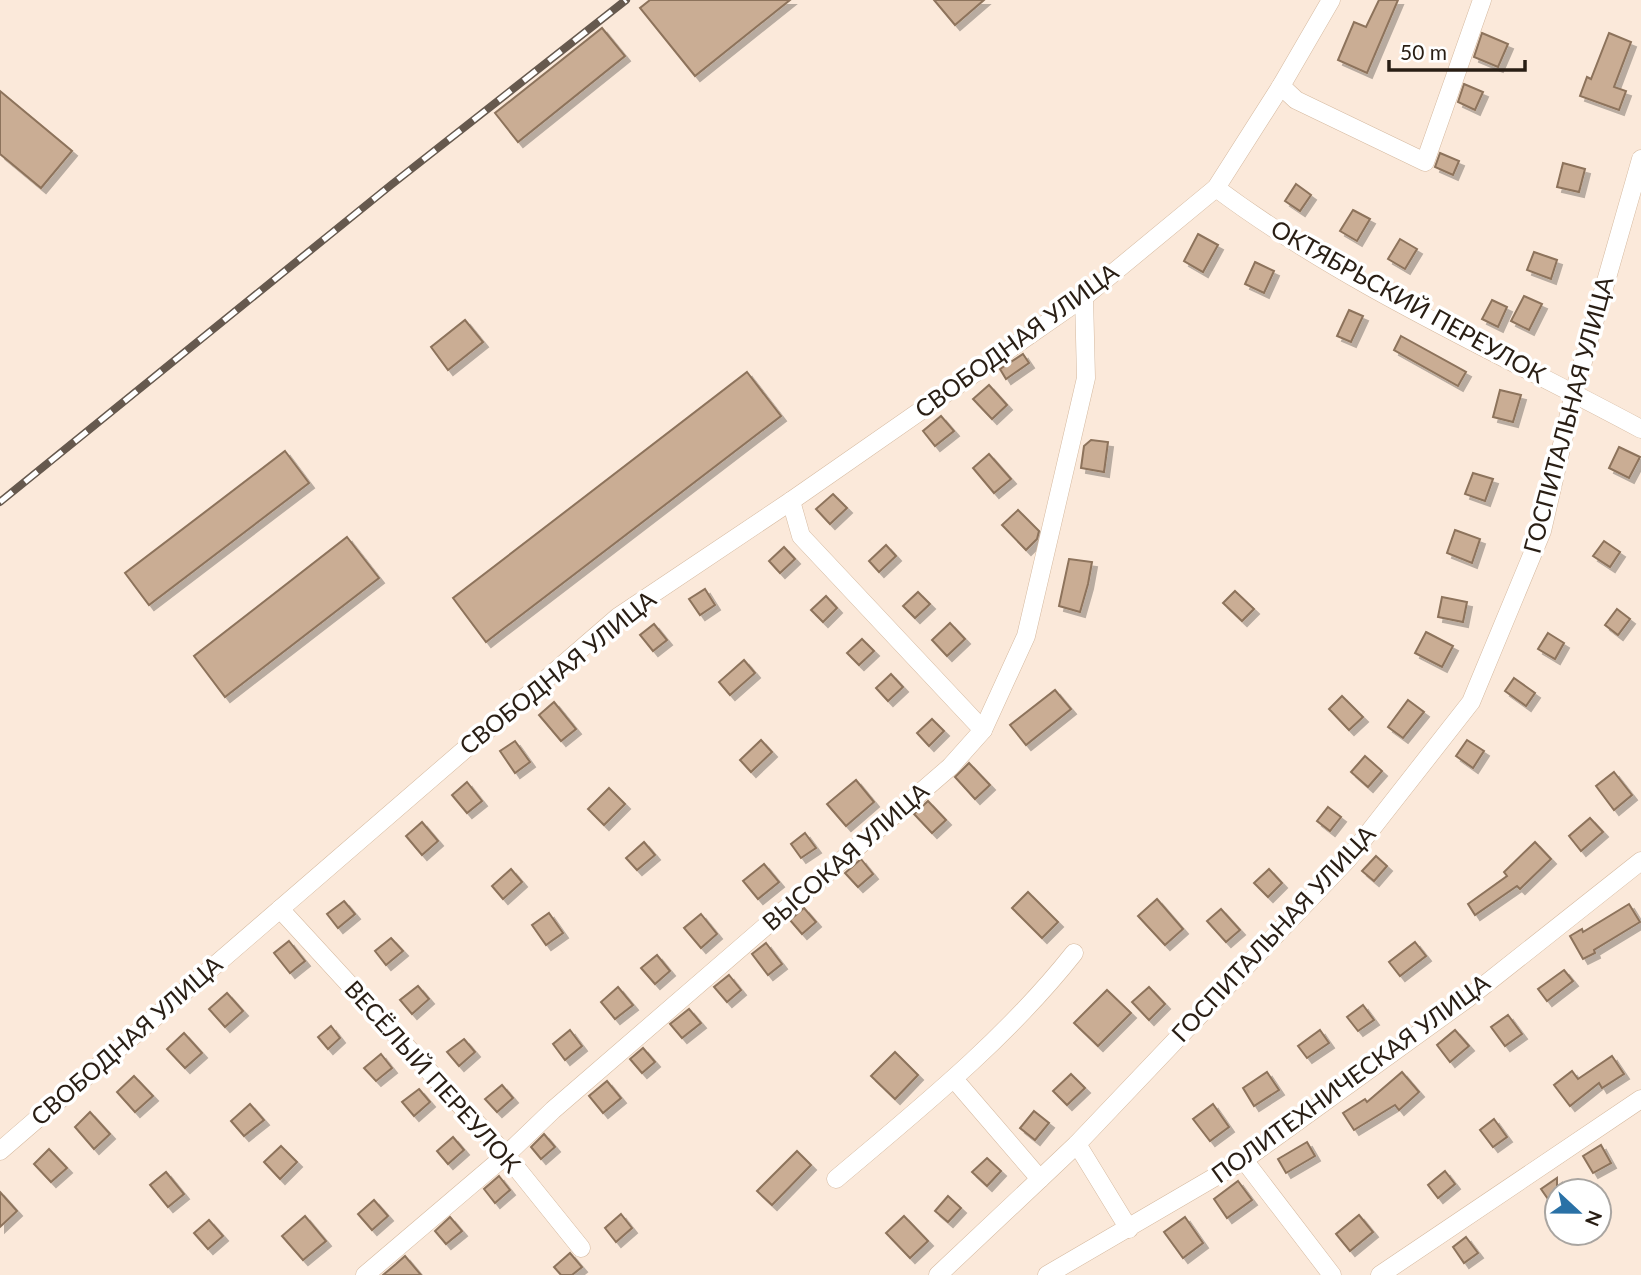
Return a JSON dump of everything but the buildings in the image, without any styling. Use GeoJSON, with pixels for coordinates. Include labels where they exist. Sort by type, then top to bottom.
{"type":"FeatureCollection","features":[{"type":"Feature","properties":{"kind":"street","name":"СВОБОДНАЯ УЛИЦА"},"geometry":{"type":"LineString","coordinates":[[0,1151],[618,617],[791,501],[1084,296],[1216,188],[1281,86],[1331,0]]}},
{"type":"Feature","properties":{"kind":"street"},"geometry":{"type":"LineString","coordinates":[[1281,86],[1296,100],[1425,162],[1482,0]]}},
{"type":"Feature","properties":{"kind":"street","name":"ГОСПИТАЛЬНАЯ УЛИЦА"},"geometry":{"type":"LineString","coordinates":[[938,1275],[1077,1144],[1348,859],[1471,702],[1542,531],[1574,393],[1641,159]]}},
{"type":"Feature","properties":{"kind":"street","name":"ОКТЯБРЬСКИЙ ПЕРЕУЛОК"},"geometry":{"type":"LineString","coordinates":[[1216,188],[1266,225],[1367,283],[1641,429]]}},
{"type":"Feature","properties":{"kind":"street","name":"ВЫСОКАЯ УЛИЦА"},"geometry":{"type":"LineString","coordinates":[[365,1275],[506,1156],[553,1110],[950,767],[983,730],[1026,636],[1086,378],[1084,296]]}},
{"type":"Feature","properties":{"kind":"street"},"geometry":{"type":"LineString","coordinates":[[791,501],[801,536],[983,730]]}},
{"type":"Feature","properties":{"kind":"street","name":"ПОЛИТЕХНИЧЕСКАЯ УЛИЦА"},"geometry":{"type":"LineString","coordinates":[[1047,1275],[1244,1160],[1468,998],[1641,861]]}},
{"type":"Feature","properties":{"kind":"street","name":"ВЕСЁЛЫЙ ПЕРЕУЛОК"},"geometry":{"type":"LineString","coordinates":[[280,909],[506,1156],[581,1248]]}},
{"type":"Feature","properties":{"kind":"street"},"geometry":{"type":"LineString","coordinates":[[836,1179],[954,1079],[1051,982],[1074,953]]}},
{"type":"Feature","properties":{"kind":"street"},"geometry":{"type":"LineString","coordinates":[[954,1079],[1040,1179]]}},
{"type":"Feature","properties":{"kind":"street"},"geometry":{"type":"LineString","coordinates":[[1380,1275],[1641,1099]]}},
{"type":"Feature","properties":{"kind":"street"},"geometry":{"type":"LineString","coordinates":[[1077,1144],[1129,1228]]}},
{"type":"Feature","properties":{"kind":"street"},"geometry":{"type":"LineString","coordinates":[[1244,1160],[1332,1275]]}},
{"type":"Feature","properties":{"kind":"railway"},"geometry":{"type":"LineString","coordinates":[[0,502],[391,185],[626,0]]}}]}
